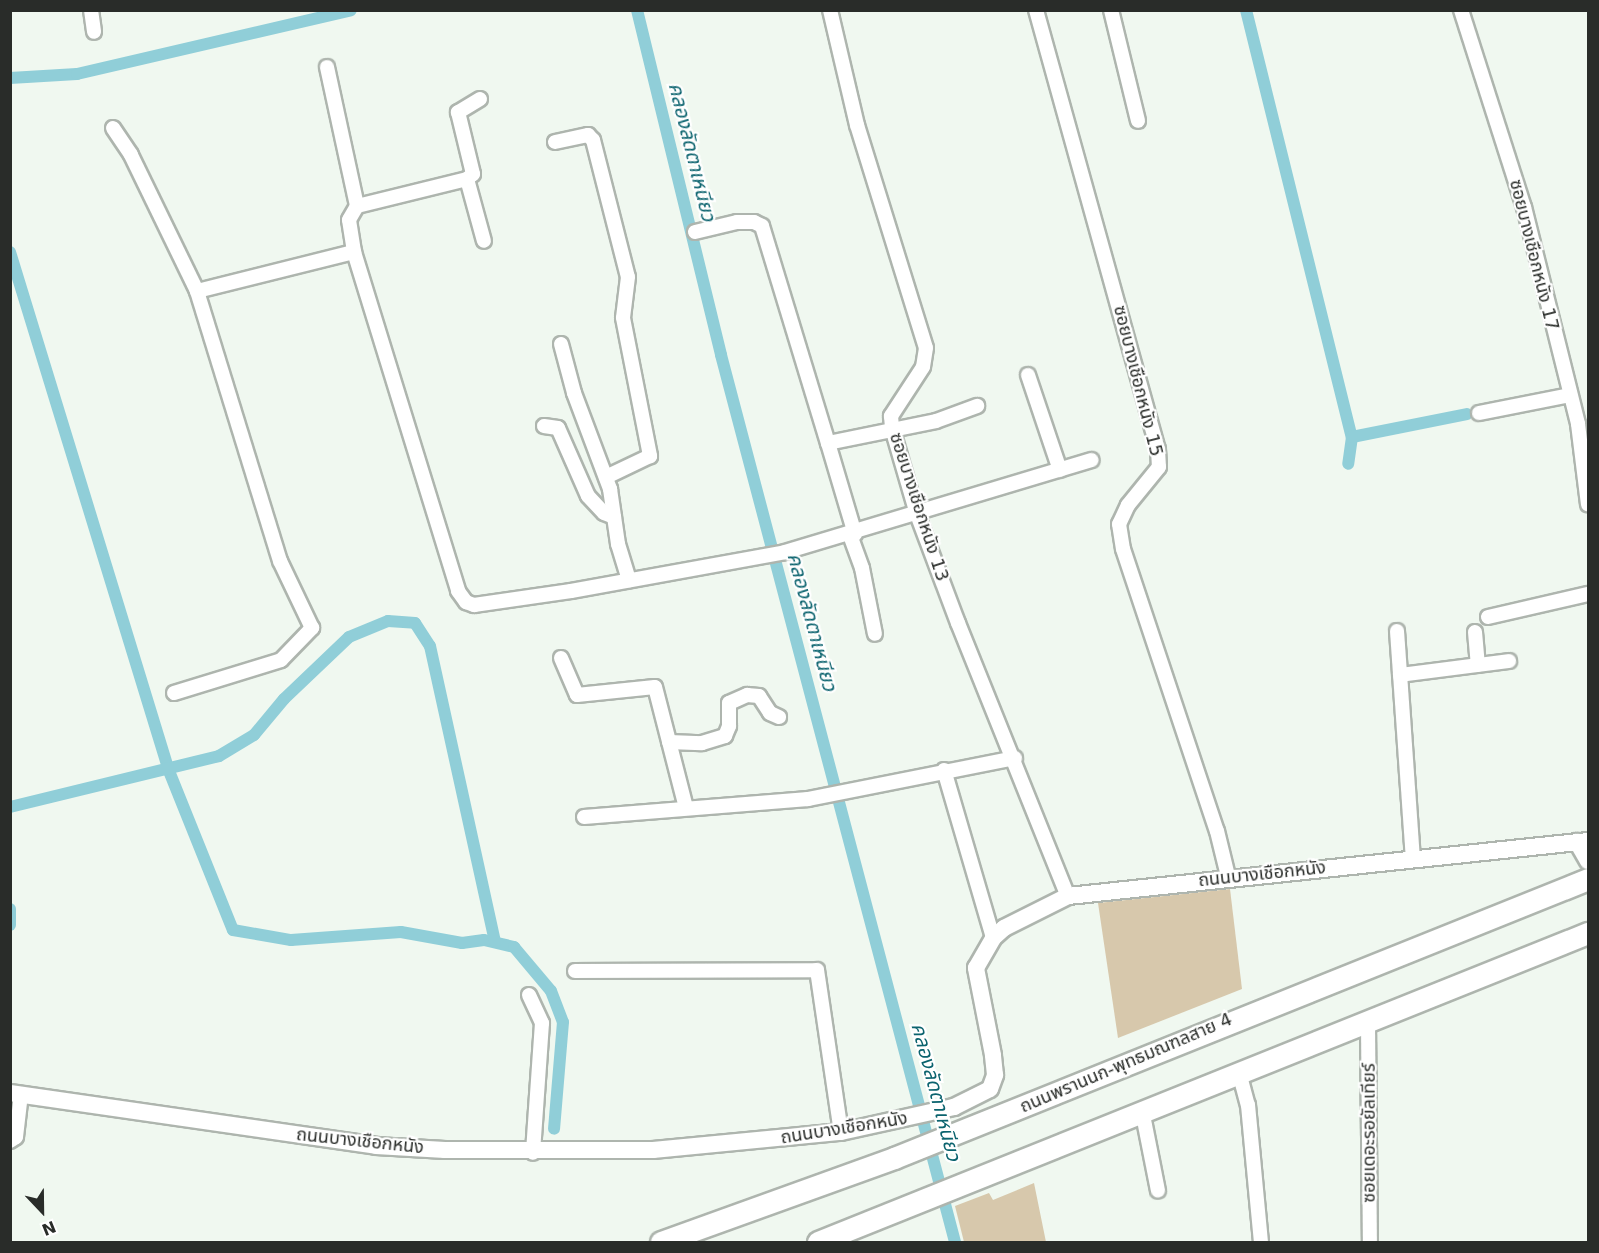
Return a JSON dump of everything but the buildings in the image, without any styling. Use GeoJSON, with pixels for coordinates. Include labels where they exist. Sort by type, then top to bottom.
{"type":"FeatureCollection","features":[{"type":"Feature","properties":{"kind":"main road","name":"ถนนพรานนก-พุทธมณฑลสาย 4"},"geometry":{"type":"LineString","coordinates":[[661,1242],[894,1158],[1217,1025],[1588,879]]}},
{"type":"Feature","properties":{"kind":"main road"},"geometry":{"type":"LineString","coordinates":[[818,1242],[1143,1115],[1588,933]]}},
{"type":"Feature","properties":{"kind":"main road"},"geometry":{"type":"LineString","coordinates":[[1542,951],[1588,939]]}},
{"type":"Feature","properties":{"kind":"street"},"geometry":{"type":"LineString","coordinates":[[91,10],[94,32]]}},
{"type":"Feature","properties":{"kind":"street","name":"ซอยบางเชือกหนัง 13"},"geometry":{"type":"LineString","coordinates":[[830,10],[857,125],[926,348],[923,367],[891,416],[892,428],[917,514],[1068,896]]}},
{"type":"Feature","properties":{"kind":"street","name":"ซอยบางเชือกหนัง 15"},"geometry":{"type":"LineString","coordinates":[[1036,10],[1158,449],[1159,467],[1128,506],[1119,524],[1123,549],[1217,831],[1228,876]]}},
{"type":"Feature","properties":{"kind":"street"},"geometry":{"type":"LineString","coordinates":[[1112,10],[1138,122]]}},
{"type":"Feature","properties":{"kind":"street","name":"ซอยบางเชือกหนัง 17"},"geometry":{"type":"LineString","coordinates":[[1461,10],[1524,207],[1588,473],[1588,504]]}},
{"type":"Feature","properties":{"kind":"street"},"geometry":{"type":"LineString","coordinates":[[327,67],[357,206],[349,220],[354,252],[461,597],[474,605],[785,552],[852,534],[1091,460]]}},
{"type":"Feature","properties":{"kind":"street"},"geometry":{"type":"LineString","coordinates":[[357,206],[467,179],[472,174],[458,112],[480,99]]}},
{"type":"Feature","properties":{"kind":"street"},"geometry":{"type":"LineString","coordinates":[[113,128],[130,155],[196,291],[280,561],[312,628],[281,660],[174,693]]}},
{"type":"Feature","properties":{"kind":"street"},"geometry":{"type":"LineString","coordinates":[[555,142],[588,135],[592,140],[628,277],[623,318],[650,456],[606,477]]}},
{"type":"Feature","properties":{"kind":"street"},"geometry":{"type":"LineString","coordinates":[[467,179],[484,241]]}},
{"type":"Feature","properties":{"kind":"street"},"geometry":{"type":"LineString","coordinates":[[695,232],[737,222],[754,222],[762,226],[828,443],[862,568],[875,634]]}},
{"type":"Feature","properties":{"kind":"street"},"geometry":{"type":"LineString","coordinates":[[196,291],[354,252]]}},
{"type":"Feature","properties":{"kind":"street"},"geometry":{"type":"LineString","coordinates":[[561,344],[574,393],[606,477],[629,580]]}},
{"type":"Feature","properties":{"kind":"street"},"geometry":{"type":"LineString","coordinates":[[1028,375],[1060,470]]}},
{"type":"Feature","properties":{"kind":"street"},"geometry":{"type":"LineString","coordinates":[[1479,413],[1570,395]]}},
{"type":"Feature","properties":{"kind":"street"},"geometry":{"type":"LineString","coordinates":[[828,443],[892,428],[936,421],[977,406]]}},
{"type":"Feature","properties":{"kind":"street"},"geometry":{"type":"LineString","coordinates":[[544,426],[558,428],[588,496],[604,513],[614,517]]}},
{"type":"Feature","properties":{"kind":"street"},"geometry":{"type":"LineString","coordinates":[[1488,617],[1588,594]]}},
{"type":"Feature","properties":{"kind":"street"},"geometry":{"type":"LineString","coordinates":[[1397,631],[1413,859]]}},
{"type":"Feature","properties":{"kind":"street"},"geometry":{"type":"LineString","coordinates":[[1475,632],[1478,665]]}},
{"type":"Feature","properties":{"kind":"street"},"geometry":{"type":"LineString","coordinates":[[561,658],[577,695],[654,687],[686,808]]}},
{"type":"Feature","properties":{"kind":"street"},"geometry":{"type":"LineString","coordinates":[[1400,675],[1509,661]]}},
{"type":"Feature","properties":{"kind":"street"},"geometry":{"type":"LineString","coordinates":[[669,742],[719,740],[729,731],[729,703],[747,695],[759,696],[770,713],[779,717]]}},
{"type":"Feature","properties":{"kind":"street"},"geometry":{"type":"LineString","coordinates":[[584,818],[831,796],[944,770],[1014,758]]}},
{"type":"Feature","properties":{"kind":"street"},"geometry":{"type":"LineString","coordinates":[[944,770],[993,938]]}},
{"type":"Feature","properties":{"kind":"street","name":"ถนนบางเชือกหนัง"},"geometry":{"type":"LineString","coordinates":[[16,1093],[376,1146],[533,1152],[653,1150],[841,1132],[938,1112],[974,1100],[990,1089],[995,1075],[976,981],[976,968],[993,938],[1068,896],[1228,876],[1583,841],[1588,861]]}},
{"type":"Feature","properties":{"kind":"street"},"geometry":{"type":"LineString","coordinates":[[575,971],[817,970],[841,1132]]}},
{"type":"Feature","properties":{"kind":"street"},"geometry":{"type":"LineString","coordinates":[[529,995],[542,1023],[533,1152]]}},
{"type":"Feature","properties":{"kind":"street","name":"ซอยเดอะรอยัลเทียร์"},"geometry":{"type":"LineString","coordinates":[[1368,1024],[1370,1242]]}},
{"type":"Feature","properties":{"kind":"street"},"geometry":{"type":"LineString","coordinates":[[1240,1076],[1248,1105],[1261,1242]]}},
{"type":"Feature","properties":{"kind":"street"},"geometry":{"type":"LineString","coordinates":[[10,1141],[16,1137],[16,1093]]}},
{"type":"Feature","properties":{"kind":"street"},"geometry":{"type":"LineString","coordinates":[[1143,1115],[1158,1191]]}},
{"type":"Feature","properties":{"kind":"shaded area"},"geometry":{"type":"Polygon","coordinates":[[[1230,889],[1242,989],[1118,1038],[1098,903],[1230,889]]]}},
{"type":"Feature","properties":{"kind":"shaded area"},"geometry":{"type":"Polygon","coordinates":[[[1034,1183],[1046,1242],[964,1242],[955,1206],[989,1193],[993,1200],[1034,1183]]]}},
{"type":"Feature","properties":{"kind":"waterway"},"geometry":{"type":"LineString","coordinates":[[10,78],[77,74],[351,10]]}},
{"type":"Feature","properties":{"kind":"waterway","name":"คลองลัดตาเหนียว"},"geometry":{"type":"LineString","coordinates":[[637,10],[721,355],[955,1242]]}},
{"type":"Feature","properties":{"kind":"waterway"},"geometry":{"type":"LineString","coordinates":[[1246,10],[1352,437],[1348,464]]}},
{"type":"Feature","properties":{"kind":"waterway"},"geometry":{"type":"LineString","coordinates":[[10,252],[169,771],[233,930],[291,940],[401,932],[462,943],[484,940],[514,947],[551,991],[563,1022],[554,1129]]}},
{"type":"Feature","properties":{"kind":"waterway"},"geometry":{"type":"LineString","coordinates":[[1352,437],[1467,414]]}},
{"type":"Feature","properties":{"kind":"waterway"},"geometry":{"type":"LineString","coordinates":[[10,807],[219,756],[254,735],[284,699],[349,637],[388,621],[415,623],[430,646],[495,942]]}},
{"type":"Feature","properties":{"kind":"waterway"},"geometry":{"type":"LineString","coordinates":[[10,909],[10,925]]}}]}
